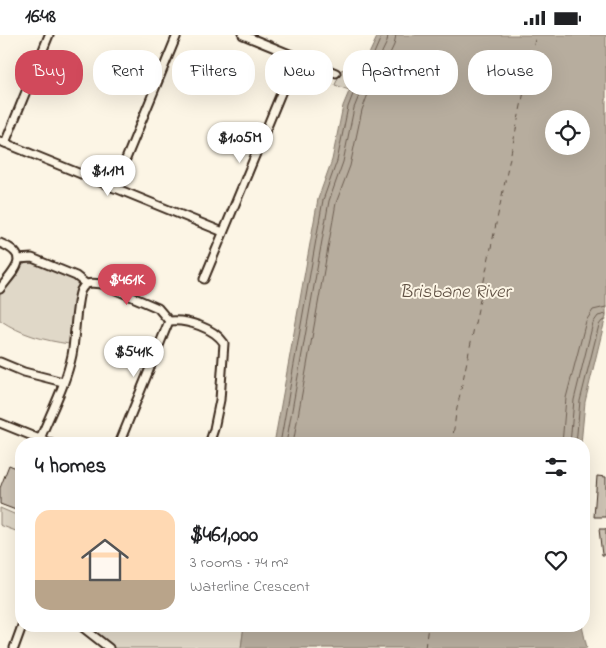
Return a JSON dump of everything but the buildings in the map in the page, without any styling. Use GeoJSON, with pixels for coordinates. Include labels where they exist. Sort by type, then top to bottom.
{"type":"FeatureCollection","features":[{"type":"Feature","properties":{"kind":"street"},"geometry":{"type":"LineString","coordinates":[[49,35],[2,142],[224,232]]}},
{"type":"Feature","properties":{"kind":"street"},"geometry":{"type":"LineString","coordinates":[[114,187],[177,35]]}},
{"type":"Feature","properties":{"kind":"street"},"geometry":{"type":"LineString","coordinates":[[243,35],[279,50]]}},
{"type":"Feature","properties":{"kind":"street"},"geometry":{"type":"LineString","coordinates":[[204,279],[280,95]]}},
{"type":"Feature","properties":{"kind":"street"},"geometry":{"type":"LineString","coordinates":[[0,243],[13,249],[17,253],[18,259],[16,267],[0,289]]}},
{"type":"Feature","properties":{"kind":"street"},"geometry":{"type":"LineString","coordinates":[[18,259],[32,258],[76,276],[86,284]]}},
{"type":"Feature","properties":{"kind":"street"},"geometry":{"type":"LineString","coordinates":[[41,437],[72,355],[80,293],[86,284],[92,282],[102,284],[158,308],[170,321],[186,321],[221,337],[224,343],[220,400],[211,437]]}},
{"type":"Feature","properties":{"kind":"street"},"geometry":{"type":"LineString","coordinates":[[121,437],[170,321]]}},
{"type":"Feature","properties":{"kind":"street"},"geometry":{"type":"LineString","coordinates":[[0,362],[24,372],[63,382]]}},
{"type":"Feature","properties":{"kind":"street"},"geometry":{"type":"LineString","coordinates":[[0,423],[35,437]]}},
{"type":"Feature","properties":{"kind":"street"},"geometry":{"type":"LineString","coordinates":[[14,648],[20,632]]}},
{"type":"Feature","properties":{"kind":"street"},"geometry":{"type":"LineString","coordinates":[[88,632],[108,648]]}},
{"type":"Feature","properties":{"kind":"shaded area"},"geometry":{"type":"Polygon","coordinates":[[[341,70],[343,70],[343,88],[335,85],[341,70]]]}},
{"type":"Feature","properties":{"kind":"shaded area"},"geometry":{"type":"Polygon","coordinates":[[[31,260],[77,278],[78,285],[69,344],[33,336],[16,330],[0,320],[0,294],[20,267],[31,260]]]}},
{"type":"Feature","properties":{"kind":"shaded area"},"geometry":{"type":"Polygon","coordinates":[[[0,508],[15,514],[15,531],[0,525],[0,508]]]}},
{"type":"Feature","properties":{"kind":"shaded area"},"geometry":{"type":"Polygon","coordinates":[[[93,632],[243,632],[241,648],[113,648],[93,632]]]}},
{"type":"Feature","properties":{"kind":"water","name":"Brisbane River"},"geometry":{"type":"Polygon","coordinates":[[[378,35],[606,35],[606,316],[585,402],[582,437],[275,437],[318,199],[332,160],[343,106],[348,95],[458,95],[458,50],[371,50],[378,35]]]}},
{"type":"Feature","properties":{"kind":"water"},"geometry":{"type":"Polygon","coordinates":[[[243,632],[583,632],[587,648],[241,648],[243,632]]]}},
{"type":"Feature","properties":{"kind":"ferry route"},"geometry":{"type":"LineString","coordinates":[[453,437],[456,413],[536,35]]}},
{"type":"Feature","properties":{"kind":"ferry route"},"geometry":{"type":"LineString","coordinates":[[425,648],[427,632]]}}]}
